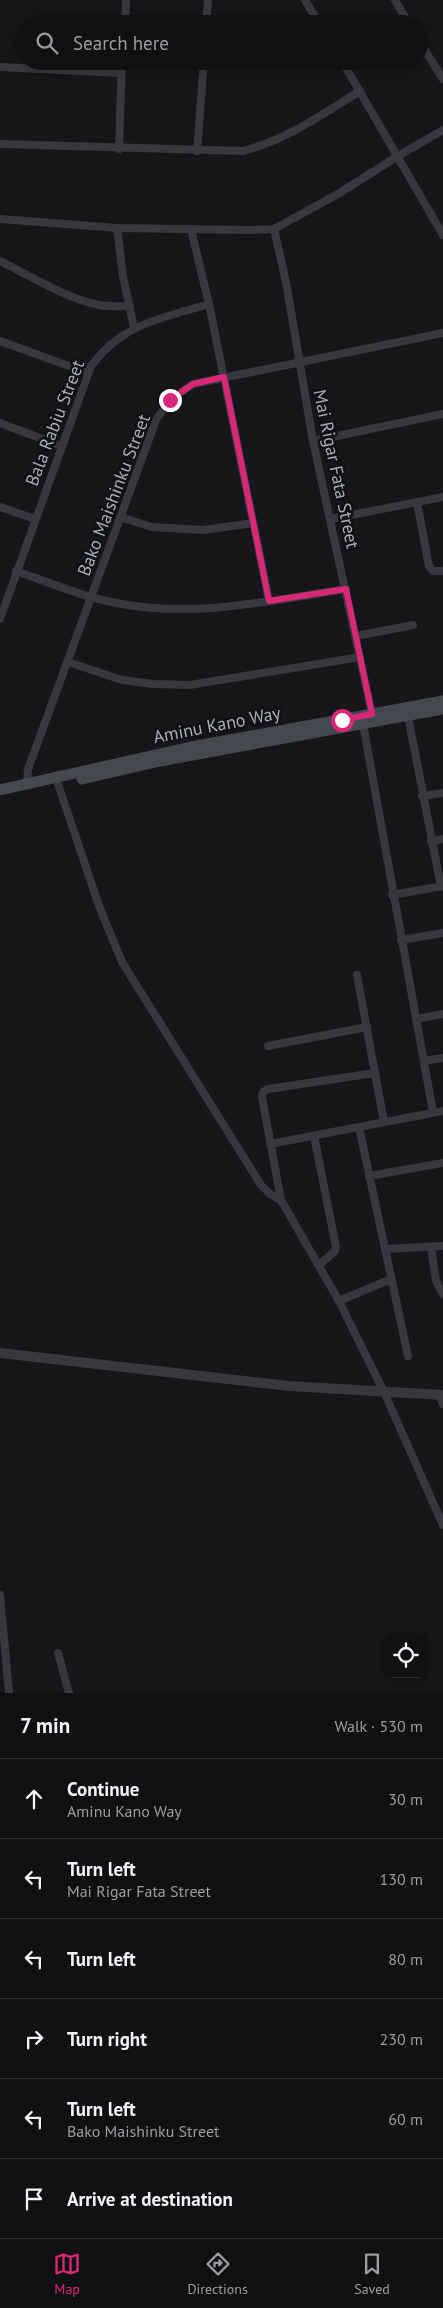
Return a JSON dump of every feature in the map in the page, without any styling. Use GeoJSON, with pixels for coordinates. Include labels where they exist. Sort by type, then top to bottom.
{"type":"FeatureCollection","features":[{"type":"Feature","properties":{"kind":"main road","name":"Aminu Kano Way"},"geometry":{"type":"LineString","coordinates":[[343,724],[372,714],[443,701]]}},
{"type":"Feature","properties":{"kind":"main road","name":"Aminu Kano Way"},"geometry":{"type":"LineString","coordinates":[[0,790],[76,776],[176,750],[343,724],[363,724],[443,709]]}},
{"type":"Feature","properties":{"kind":"main road","name":"Aminu Kano Way"},"geometry":{"type":"LineString","coordinates":[[0,798],[58,784],[76,776]]}},
{"type":"Feature","properties":{"kind":"street"},"geometry":{"type":"LineString","coordinates":[[125,15],[126,0]]}},
{"type":"Feature","properties":{"kind":"street"},"geometry":{"type":"LineString","coordinates":[[207,15],[208,0]]}},
{"type":"Feature","properties":{"kind":"street"},"geometry":{"type":"LineString","coordinates":[[305,0],[314,15]]}},
{"type":"Feature","properties":{"kind":"street"},"geometry":{"type":"LineString","coordinates":[[395,0],[404,15]]}},
{"type":"Feature","properties":{"kind":"street"},"geometry":{"type":"LineString","coordinates":[[428,55],[443,79]]}},
{"type":"Feature","properties":{"kind":"street"},"geometry":{"type":"LineString","coordinates":[[0,67],[15,68]]}},
{"type":"Feature","properties":{"kind":"street"},"geometry":{"type":"LineString","coordinates":[[61,70],[122,73],[119,149]]}},
{"type":"Feature","properties":{"kind":"street"},"geometry":{"type":"LineString","coordinates":[[197,151],[203,70]]}},
{"type":"Feature","properties":{"kind":"street"},"geometry":{"type":"LineString","coordinates":[[347,70],[443,235]]}},
{"type":"Feature","properties":{"kind":"street"},"geometry":{"type":"LineString","coordinates":[[0,144],[119,149],[244,151],[264,145],[290,133],[360,91]]}},
{"type":"Feature","properties":{"kind":"street"},"geometry":{"type":"LineString","coordinates":[[0,219],[117,228],[274,229],[338,194],[443,130]]}},
{"type":"Feature","properties":{"kind":"street"},"geometry":{"type":"LineString","coordinates":[[117,228],[123,276],[134,328]]}},
{"type":"Feature","properties":{"kind":"street"},"geometry":{"type":"LineString","coordinates":[[192,228],[269,601]]}},
{"type":"Feature","properties":{"kind":"street","name":"Mai Rigar Fata Street"},"geometry":{"type":"LineString","coordinates":[[274,229],[286,282],[313,441],[372,714]]}},
{"type":"Feature","properties":{"kind":"street"},"geometry":{"type":"LineString","coordinates":[[0,261],[88,302],[98,305],[130,306]]}},
{"type":"Feature","properties":{"kind":"street","name":"Bala Rabiu Street"},"geometry":{"type":"LineString","coordinates":[[0,619],[91,366],[104,348],[134,328],[209,304]]}},
{"type":"Feature","properties":{"kind":"street","name":"Bako Maishinku Street"},"geometry":{"type":"LineString","coordinates":[[27,784],[28,769],[156,420],[170,400],[193,384],[443,333]]}},
{"type":"Feature","properties":{"kind":"street"},"geometry":{"type":"LineString","coordinates":[[0,341],[88,374]]}},
{"type":"Feature","properties":{"kind":"street"},"geometry":{"type":"LineString","coordinates":[[313,441],[443,414]]}},
{"type":"Feature","properties":{"kind":"street"},"geometry":{"type":"LineString","coordinates":[[0,423],[62,446]]}},
{"type":"Feature","properties":{"kind":"street"},"geometry":{"type":"LineString","coordinates":[[331,519],[443,497]]}},
{"type":"Feature","properties":{"kind":"street"},"geometry":{"type":"LineString","coordinates":[[417,502],[429,566],[433,571],[443,571]]}},
{"type":"Feature","properties":{"kind":"street"},"geometry":{"type":"LineString","coordinates":[[0,507],[35,520]]}},
{"type":"Feature","properties":{"kind":"street"},"geometry":{"type":"LineString","coordinates":[[120,517],[152,527],[203,530],[253,523]]}},
{"type":"Feature","properties":{"kind":"street"},"geometry":{"type":"LineString","coordinates":[[16,571],[91,597],[123,605],[167,608],[215,608],[346,589]]}},
{"type":"Feature","properties":{"kind":"street"},"geometry":{"type":"LineString","coordinates":[[0,591],[8,594]]}},
{"type":"Feature","properties":{"kind":"street"},"geometry":{"type":"LineString","coordinates":[[356,636],[413,625]]}},
{"type":"Feature","properties":{"kind":"street"},"geometry":{"type":"LineString","coordinates":[[68,662],[122,680],[154,684],[190,685],[360,657]]}},
{"type":"Feature","properties":{"kind":"street"},"geometry":{"type":"LineString","coordinates":[[392,895],[442,887],[422,796],[408,716]]}},
{"type":"Feature","properties":{"kind":"street"},"geometry":{"type":"LineString","coordinates":[[363,724],[432,1112]]}},
{"type":"Feature","properties":{"kind":"street"},"geometry":{"type":"LineString","coordinates":[[58,784],[99,906],[122,962],[261,1185],[280,1200]]}},
{"type":"Feature","properties":{"kind":"street"},"geometry":{"type":"LineString","coordinates":[[422,796],[443,793]]}},
{"type":"Feature","properties":{"kind":"street"},"geometry":{"type":"LineString","coordinates":[[431,841],[443,839]]}},
{"type":"Feature","properties":{"kind":"street"},"geometry":{"type":"LineString","coordinates":[[401,940],[443,933]]}},
{"type":"Feature","properties":{"kind":"street"},"geometry":{"type":"LineString","coordinates":[[358,975],[384,1122]]}},
{"type":"Feature","properties":{"kind":"street"},"geometry":{"type":"LineString","coordinates":[[416,1019],[443,1014]]}},
{"type":"Feature","properties":{"kind":"street"},"geometry":{"type":"LineString","coordinates":[[268,1046],[367,1027]]}},
{"type":"Feature","properties":{"kind":"street"},"geometry":{"type":"LineString","coordinates":[[424,1061],[443,1058]]}},
{"type":"Feature","properties":{"kind":"street"},"geometry":{"type":"LineString","coordinates":[[375,1073],[266,1090],[262,1097],[280,1200],[339,1301],[384,1392],[443,1525]]}},
{"type":"Feature","properties":{"kind":"street"},"geometry":{"type":"LineString","coordinates":[[270,1144],[443,1111]]}},
{"type":"Feature","properties":{"kind":"street"},"geometry":{"type":"LineString","coordinates":[[359,1127],[408,1356]]}},
{"type":"Feature","properties":{"kind":"street"},"geometry":{"type":"LineString","coordinates":[[314,1136],[336,1247],[335,1251],[319,1265]]}},
{"type":"Feature","properties":{"kind":"street"},"geometry":{"type":"LineString","coordinates":[[369,1176],[443,1163]]}},
{"type":"Feature","properties":{"kind":"street"},"geometry":{"type":"LineString","coordinates":[[385,1249],[443,1246]]}},
{"type":"Feature","properties":{"kind":"street"},"geometry":{"type":"LineString","coordinates":[[431,1247],[436,1281],[443,1294]]}},
{"type":"Feature","properties":{"kind":"street"},"geometry":{"type":"LineString","coordinates":[[339,1301],[391,1279]]}},
{"type":"Feature","properties":{"kind":"street"},"geometry":{"type":"LineString","coordinates":[[0,1354],[289,1386],[442,1397]]}},
{"type":"Feature","properties":{"kind":"street"},"geometry":{"type":"LineString","coordinates":[[0,1595],[9,1693]]}},
{"type":"Feature","properties":{"kind":"street"},"geometry":{"type":"LineString","coordinates":[[58,1653],[69,1693]]}},
{"type":"Feature","properties":{"kind":"route"},"geometry":{"type":"LineString","coordinates":[[170,400],[193,384],[224,377],[269,601],[346,589],[372,714],[342,720]]}}]}
